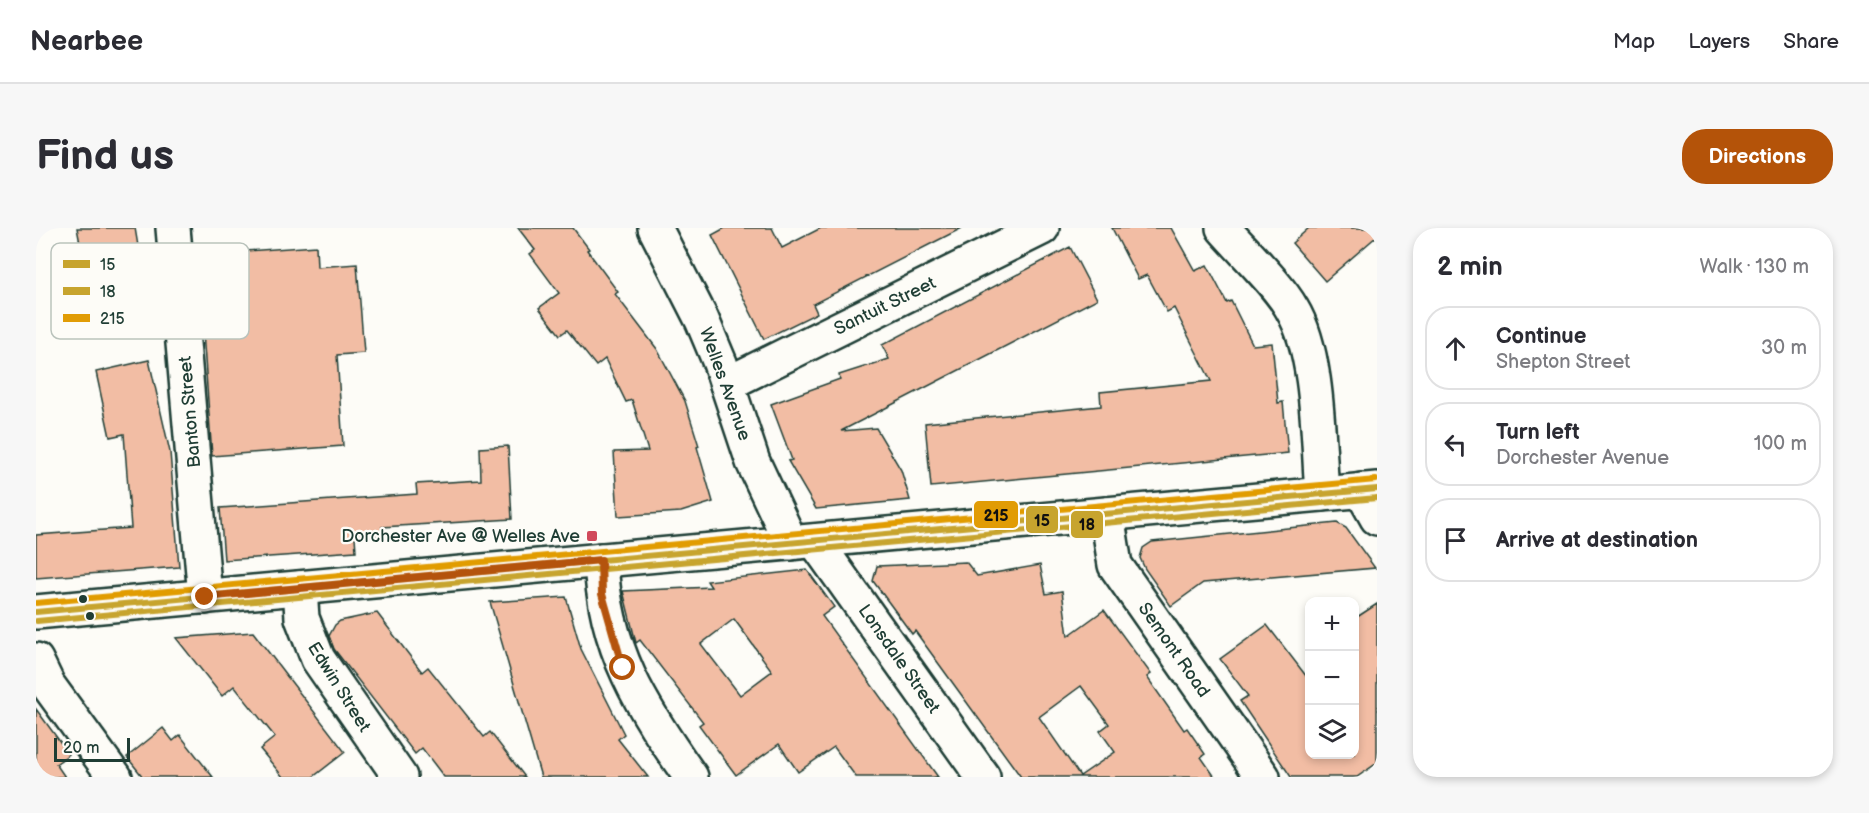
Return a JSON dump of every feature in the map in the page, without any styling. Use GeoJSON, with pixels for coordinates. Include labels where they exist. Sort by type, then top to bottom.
{"type":"FeatureCollection","features":[{"type":"Feature","properties":{"kind":"street","name":"Banton Street"},"geometry":{"type":"LineString","coordinates":[[173,228],[174,243]]}},
{"type":"Feature","properties":{"kind":"street","name":"Welles Avenue"},"geometry":{"type":"LineString","coordinates":[[655,228],[702,320],[727,384],[753,462],[803,542]]}},
{"type":"Feature","properties":{"kind":"street","name":"Santuit Street"},"geometry":{"type":"LineString","coordinates":[[727,384],[1042,228]]}},
{"type":"Feature","properties":{"kind":"street"},"geometry":{"type":"LineString","coordinates":[[1223,228],[1292,308],[1303,332],[1313,385],[1322,494]]}},
{"type":"Feature","properties":{"kind":"street","name":"Banton Street"},"geometry":{"type":"LineString","coordinates":[[183,339],[205,597]]}},
{"type":"Feature","properties":{"kind":"street"},"geometry":{"type":"LineString","coordinates":[[36,612],[1369,490],[1377,518]]}},
{"type":"Feature","properties":{"kind":"street","name":"Semont Road"},"geometry":{"type":"LineString","coordinates":[[1107,514],[1115,565],[1263,777]]}},
{"type":"Feature","properties":{"kind":"street","name":"Lonsdale Street"},"geometry":{"type":"LineString","coordinates":[[803,542],[983,777]]}},
{"type":"Feature","properties":{"kind":"street"},"geometry":{"type":"LineString","coordinates":[[601,560],[602,594],[623,668],[655,726],[691,777]]}},
{"type":"Feature","properties":{"kind":"street","name":"Edwin Street"},"geometry":{"type":"LineString","coordinates":[[300,588],[302,618],[318,659],[400,777]]}},
{"type":"Feature","properties":{"kind":"street"},"geometry":{"type":"LineString","coordinates":[[36,660],[48,685],[115,777]]}},
{"type":"Feature","properties":{"kind":"building"},"geometry":{"type":"Polygon","coordinates":[[[77,228],[135,228],[138,243],[80,243],[77,228]]]}},
{"type":"Feature","properties":{"kind":"building"},"geometry":{"type":"Polygon","coordinates":[[[518,228],[573,228],[589,249],[587,250],[618,292],[615,294],[657,349],[685,401],[713,502],[681,512],[618,516],[614,452],[648,451],[632,400],[626,402],[605,359],[596,366],[567,330],[560,335],[539,308],[559,293],[530,254],[535,250],[518,228]]]}},
{"type":"Feature","properties":{"kind":"building"},"geometry":{"type":"Polygon","coordinates":[[[725,228],[772,228],[782,248],[821,228],[962,228],[813,304],[817,313],[764,339],[712,235],[725,228]]]}},
{"type":"Feature","properties":{"kind":"building"},"geometry":{"type":"Polygon","coordinates":[[[1112,228],[1171,228],[1195,271],[1207,265],[1227,303],[1231,301],[1253,345],[1272,343],[1278,403],[1283,402],[1288,453],[931,487],[925,423],[1101,406],[1100,392],[1211,381],[1174,308],[1167,312],[1147,275],[1138,279],[1112,228]]]}},
{"type":"Feature","properties":{"kind":"building"},"geometry":{"type":"Polygon","coordinates":[[[1309,228],[1377,228],[1377,236],[1325,281],[1292,243],[1309,228]]]}},
{"type":"Feature","properties":{"kind":"building"},"geometry":{"type":"Polygon","coordinates":[[[316,246],[317,267],[357,264],[364,353],[337,355],[343,446],[212,456],[204,339],[249,339],[249,251],[316,246]]]}},
{"type":"Feature","properties":{"kind":"building"},"geometry":{"type":"Polygon","coordinates":[[[1070,247],[1097,299],[841,431],[876,428],[901,470],[910,500],[816,509],[788,461],[792,460],[771,404],[840,379],[839,375],[889,359],[882,345],[1070,247]]]}},
{"type":"Feature","properties":{"kind":"building"},"geometry":{"type":"Polygon","coordinates":[[[149,360],[170,452],[179,567],[36,578],[36,535],[131,528],[124,434],[110,437],[96,372],[149,360]]]}},
{"type":"Feature","properties":{"kind":"building"},"geometry":{"type":"Polygon","coordinates":[[[508,446],[512,519],[382,527],[382,535],[355,537],[356,551],[224,560],[220,508],[417,494],[416,484],[481,480],[480,448],[508,446]]]}},
{"type":"Feature","properties":{"kind":"building"},"geometry":{"type":"Polygon","coordinates":[[[1337,523],[1346,528],[1375,568],[1203,583],[1171,606],[1140,558],[1143,548],[1152,542],[1337,523]]]}},
{"type":"Feature","properties":{"kind":"building"},"geometry":{"type":"Polygon","coordinates":[[[966,562],[977,576],[1040,565],[1046,594],[1062,591],[1068,636],[1104,610],[1151,674],[1147,677],[1184,730],[1187,728],[1205,754],[1201,757],[1215,777],[1021,777],[915,631],[912,634],[873,581],[877,566],[966,562]],[[1081,686],[1039,717],[1080,776],[1115,752],[1100,731],[1109,724],[1081,686]]]}},
{"type":"Feature","properties":{"kind":"building"},"geometry":{"type":"Polygon","coordinates":[[[807,570],[834,607],[822,616],[938,777],[856,777],[834,747],[798,772],[779,744],[736,775],[699,725],[703,722],[640,640],[636,643],[623,591],[711,587],[707,581],[807,570]],[[734,619],[701,644],[740,695],[772,671],[734,619]]]}},
{"type":"Feature","properties":{"kind":"building"},"geometry":{"type":"Polygon","coordinates":[[[566,597],[581,649],[624,734],[618,739],[648,777],[541,777],[490,602],[566,597]]]}},
{"type":"Feature","properties":{"kind":"building"},"geometry":{"type":"Polygon","coordinates":[[[1377,604],[1377,763],[1357,777],[1291,777],[1240,701],[1248,696],[1220,659],[1267,625],[1305,674],[1305,759],[1359,759],[1359,616],[1377,604]]]}},
{"type":"Feature","properties":{"kind":"building"},"geometry":{"type":"Polygon","coordinates":[[[377,613],[422,672],[428,667],[484,737],[490,732],[525,777],[444,777],[422,748],[415,754],[334,649],[329,636],[340,621],[377,613]]]}},
{"type":"Feature","properties":{"kind":"building"},"geometry":{"type":"Polygon","coordinates":[[[253,632],[345,752],[313,777],[283,777],[260,749],[275,737],[234,686],[222,696],[176,638],[253,632]]]}},
{"type":"Feature","properties":{"kind":"building"},"geometry":{"type":"Polygon","coordinates":[[[36,709],[69,754],[56,764],[65,777],[36,777],[36,709]]]}},
{"type":"Feature","properties":{"kind":"building"},"geometry":{"type":"Polygon","coordinates":[[[163,728],[173,741],[180,735],[213,777],[143,777],[127,757],[163,728]]]}},
{"type":"Feature","properties":{"kind":"transit line","name":"215"},"geometry":{"type":"LineString","coordinates":[[36,603],[1376,480]]}},
{"type":"Feature","properties":{"kind":"transit line","name":"15"},"geometry":{"type":"LineString","coordinates":[[36,612],[1377,489]]}},
{"type":"Feature","properties":{"kind":"transit line","name":"18"},"geometry":{"type":"LineString","coordinates":[[37,621],[1377,498]]}},
{"type":"Feature","properties":{"kind":"place","name":"Dorchester Ave @ Welles Ave"},"geometry":{"type":"Point","coordinates":[592,536]}},
{"type":"Feature","properties":{"kind":"route"},"geometry":{"type":"LineString","coordinates":[[205,597],[601,560],[602,594],[623,668]]}}]}
